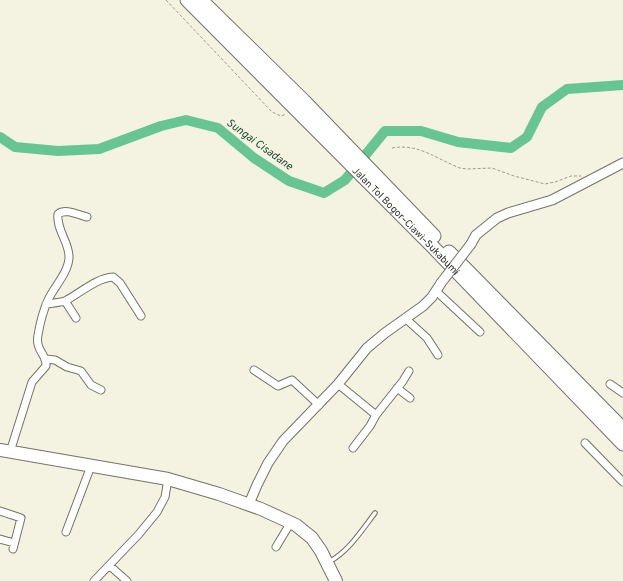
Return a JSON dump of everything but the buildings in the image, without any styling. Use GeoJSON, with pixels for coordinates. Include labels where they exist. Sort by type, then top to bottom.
{"type":"FeatureCollection","features":[{"type":"Feature","properties":{"kind":"highway","name":"Jalan Tol Bogor–Ciawi–Sukabumi"},"geometry":{"type":"LineString","coordinates":[[187,0],[435,243],[562,374],[623,444]]}},
{"type":"Feature","properties":{"kind":"highway","name":"Jalan Tol Bogor–Ciawi–Sukabumi"},"geometry":{"type":"LineString","coordinates":[[201,0],[296,107]]}},
{"type":"Feature","properties":{"kind":"highway","name":"Jalan Tol Bogor–Ciawi–Sukabumi"},"geometry":{"type":"LineString","coordinates":[[562,374],[623,429]]}},
{"type":"Feature","properties":{"kind":"highway"},"geometry":{"type":"LineString","coordinates":[[5,451],[168,479],[202,488],[249,504],[291,522],[302,529],[312,538],[328,562],[336,581]]}},
{"type":"Feature","properties":{"kind":"street"},"geometry":{"type":"LineString","coordinates":[[249,504],[273,455],[283,441],[338,384],[367,348],[385,332],[426,303],[471,244],[476,235],[497,218],[508,213],[547,202],[623,163]]}},
{"type":"Feature","properties":{"kind":"street"},"geometry":{"type":"LineString","coordinates":[[5,451],[31,385],[47,364],[39,349],[37,341],[41,321],[46,304],[65,270],[69,258],[58,223],[58,214],[66,212],[87,217]]}},
{"type":"Feature","properties":{"kind":"street"},"geometry":{"type":"LineString","coordinates":[[46,304],[65,301],[84,289],[109,277],[113,277],[120,283],[141,316]]}},
{"type":"Feature","properties":{"kind":"street"},"geometry":{"type":"LineString","coordinates":[[438,287],[480,332]]}},
{"type":"Feature","properties":{"kind":"street"},"geometry":{"type":"LineString","coordinates":[[65,301],[76,318]]}},
{"type":"Feature","properties":{"kind":"street"},"geometry":{"type":"LineString","coordinates":[[405,318],[427,338],[438,355]]}},
{"type":"Feature","properties":{"kind":"street"},"geometry":{"type":"LineString","coordinates":[[45,359],[55,360],[66,367],[81,371],[91,385],[101,390]]}},
{"type":"Feature","properties":{"kind":"street"},"geometry":{"type":"LineString","coordinates":[[254,370],[278,386],[292,380],[319,404]]}},
{"type":"Feature","properties":{"kind":"street"},"geometry":{"type":"LineString","coordinates":[[353,448],[409,371]]}},
{"type":"Feature","properties":{"kind":"street"},"geometry":{"type":"LineString","coordinates":[[338,384],[376,415]]}},
{"type":"Feature","properties":{"kind":"street"},"geometry":{"type":"LineString","coordinates":[[610,384],[623,393]]}},
{"type":"Feature","properties":{"kind":"street"},"geometry":{"type":"LineString","coordinates":[[397,388],[410,398]]}},
{"type":"Feature","properties":{"kind":"street"},"geometry":{"type":"LineString","coordinates":[[585,443],[623,482]]}},
{"type":"Feature","properties":{"kind":"street"},"geometry":{"type":"LineString","coordinates":[[66,532],[91,466]]}},
{"type":"Feature","properties":{"kind":"street"},"geometry":{"type":"LineString","coordinates":[[94,581],[110,566],[145,527],[160,507],[167,491],[168,479]]}},
{"type":"Feature","properties":{"kind":"street"},"geometry":{"type":"LineString","coordinates":[[0,511],[21,518],[14,546],[0,539]]}},
{"type":"Feature","properties":{"kind":"street"},"geometry":{"type":"LineString","coordinates":[[276,547],[291,522]]}},
{"type":"Feature","properties":{"kind":"street"},"geometry":{"type":"LineString","coordinates":[[110,566],[127,581]]}},
{"type":"Feature","properties":{"kind":"lane"},"geometry":{"type":"LineString","coordinates":[[328,562],[351,544],[375,513]]}},
{"type":"Feature","properties":{"kind":"path"},"geometry":{"type":"LineString","coordinates":[[166,0],[272,112],[281,116],[296,107]]}},
{"type":"Feature","properties":{"kind":"path"},"geometry":{"type":"LineString","coordinates":[[392,148],[410,147],[460,168],[492,168],[514,176],[545,184],[577,176],[586,177],[589,180]]}},
{"type":"Feature","properties":{"kind":"waterway","name":"Sungai Cisadane"},"geometry":{"type":"LineString","coordinates":[[0,137],[15,147],[58,151],[99,149],[161,126],[186,120],[218,128],[254,158],[289,181],[324,193],[345,180],[385,131],[421,131],[458,142],[511,148],[527,137],[542,107],[567,89],[623,85]]}}]}
